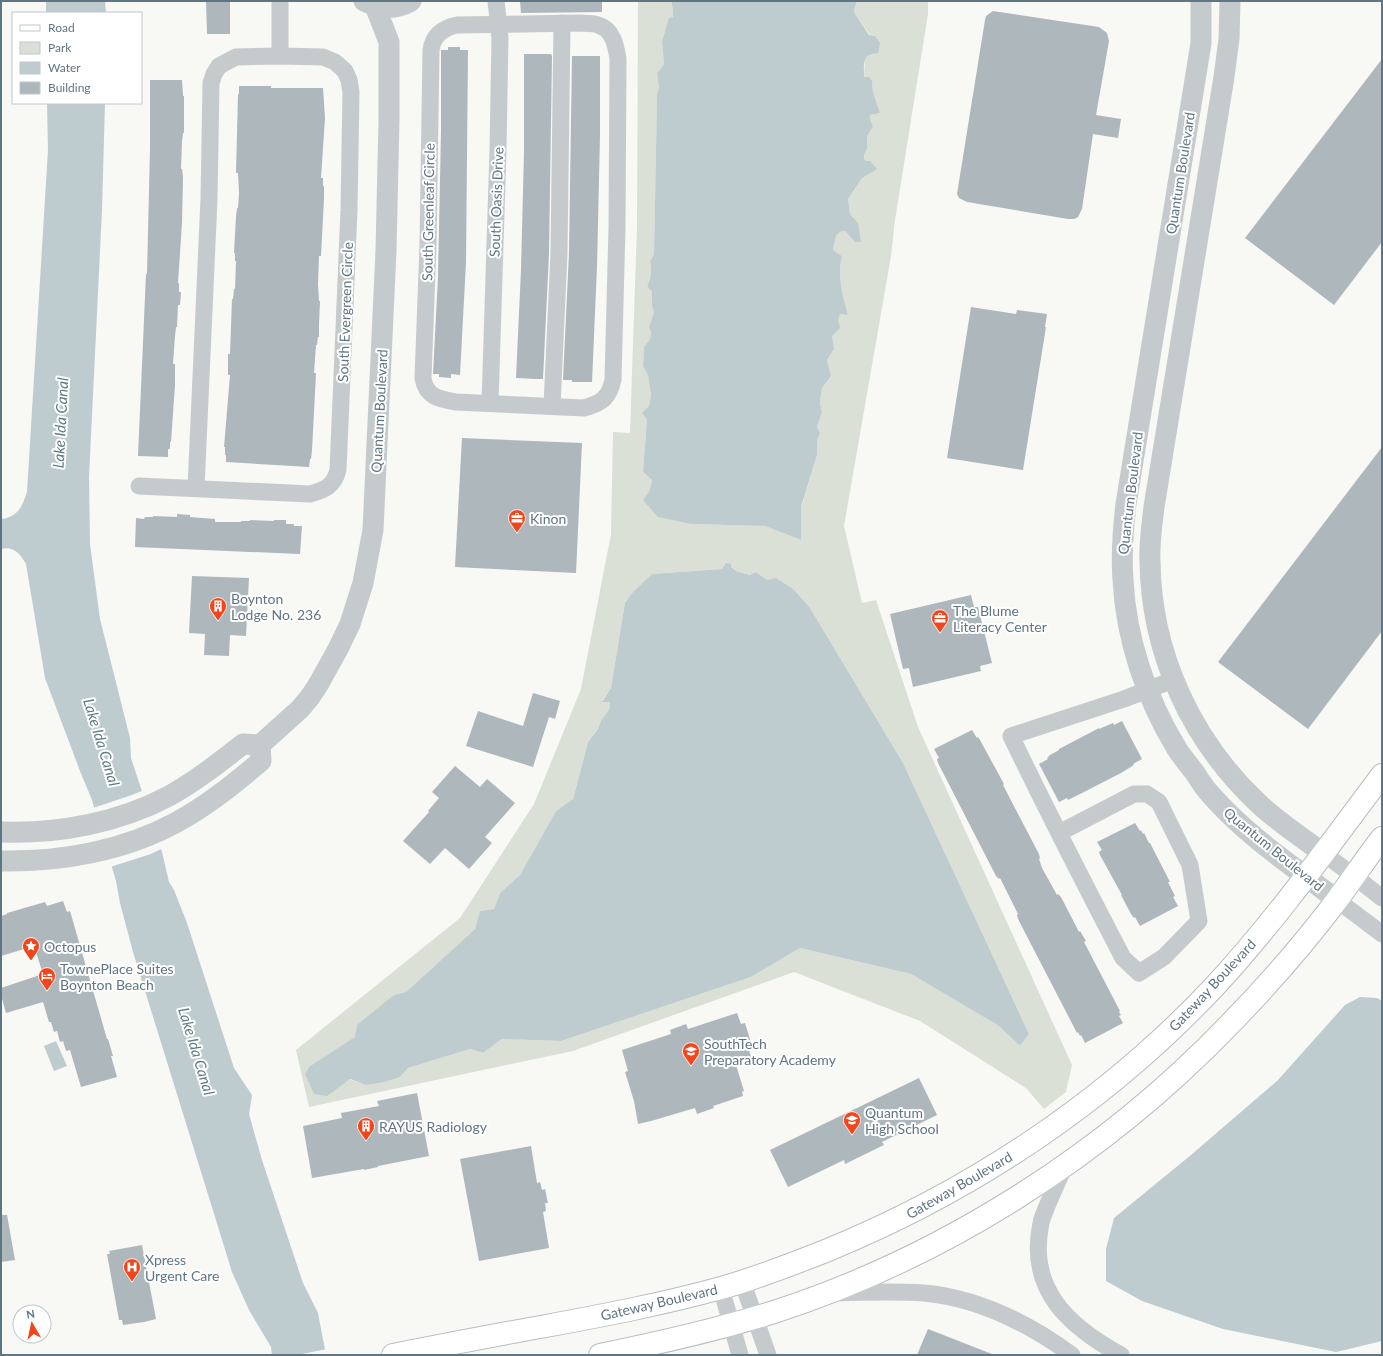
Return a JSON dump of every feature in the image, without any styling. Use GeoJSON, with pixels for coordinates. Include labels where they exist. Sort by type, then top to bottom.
{"type":"FeatureCollection","features":[{"type":"Feature","properties":{"kind":"main road","name":"Gateway Boulevard"},"geometry":{"type":"LineString","coordinates":[[393,1355],[624,1312],[721,1288],[807,1259],[902,1217],[974,1179],[1038,1137],[1123,1072],[1170,1030],[1214,986],[1256,939],[1306,876],[1382,775]]}},
{"type":"Feature","properties":{"kind":"main road"},"geometry":{"type":"LineString","coordinates":[[600,1355],[673,1340],[732,1324],[774,1312],[826,1293],[878,1271],[953,1235],[1001,1207],[1066,1164],[1131,1115],[1198,1057],[1229,1026],[1269,982],[1337,900],[1382,838]]}},
{"type":"Feature","properties":{"kind":"street"},"geometry":{"type":"LineString","coordinates":[[280,1],[280,56]]}},
{"type":"Feature","properties":{"kind":"street","name":"South Oasis Drive"},"geometry":{"type":"LineString","coordinates":[[490,403],[500,38],[496,1]]}},
{"type":"Feature","properties":{"kind":"street","name":"Quantum Boulevard"},"geometry":{"type":"LineString","coordinates":[[1201,1],[1200,43],[1196,74],[1127,497],[1123,531],[1122,578],[1130,635],[1139,668],[1161,719],[1177,749],[1211,795],[1257,838],[1382,934]]}},
{"type":"Feature","properties":{"kind":"street","name":"Quantum Boulevard"},"geometry":{"type":"LineString","coordinates":[[1230,1],[1229,39],[1224,77],[1155,499],[1150,561],[1151,588],[1155,615],[1161,642],[1173,680],[1193,721],[1222,764],[1259,804],[1382,898]]}},
{"type":"Feature","properties":{"kind":"street","name":"Quantum Boulevard"},"geometry":{"type":"LineString","coordinates":[[370,4],[389,8],[407,3]]}},
{"type":"Feature","properties":{"kind":"street","name":"Quantum Boulevard"},"geometry":{"type":"LineString","coordinates":[[260,745],[300,709],[318,685],[344,636],[363,583],[373,530],[386,251],[389,42],[407,3]]}},
{"type":"Feature","properties":{"kind":"street","name":"Quantum Boulevard"},"geometry":{"type":"LineString","coordinates":[[370,4],[389,42]]}},
{"type":"Feature","properties":{"kind":"street"},"geometry":{"type":"LineString","coordinates":[[552,406],[559,253],[562,23]]}},
{"type":"Feature","properties":{"kind":"street","name":"South Greenleaf Circle"},"geometry":{"type":"LineString","coordinates":[[562,23],[599,25],[608,30],[613,38],[618,59],[618,227],[613,380],[611,390],[605,398],[597,404],[584,408],[456,402],[442,400],[429,392],[424,386],[423,378],[428,245],[432,42],[439,33],[447,27],[457,25],[562,23]]}},
{"type":"Feature","properties":{"kind":"street","name":"South Evergreen Circle"},"geometry":{"type":"LineString","coordinates":[[139,486],[310,494],[330,486],[336,479],[338,470],[349,210],[351,92],[350,80],[345,71],[335,62],[323,57],[236,57],[219,66],[214,74],[211,84],[210,199],[196,488]]}},
{"type":"Feature","properties":{"kind":"street"},"geometry":{"type":"LineString","coordinates":[[1059,833],[1134,794],[1147,794],[1159,802],[1190,865],[1199,921],[1164,956],[1139,973],[1123,958],[1059,833],[1011,736],[1148,690],[1173,680]]}},
{"type":"Feature","properties":{"kind":"street"},"geometry":{"type":"LineString","coordinates":[[1,832],[46,831],[77,827],[111,819],[137,810],[169,796],[215,766],[243,744],[260,745],[261,761],[231,787],[178,822],[132,841],[99,851],[38,861],[1,860]]}},
{"type":"Feature","properties":{"kind":"street"},"geometry":{"type":"LineString","coordinates":[[1066,1164],[1041,1222],[1038,1244],[1041,1275],[1050,1296],[1068,1318],[1121,1355]]}},
{"type":"Feature","properties":{"kind":"street"},"geometry":{"type":"LineString","coordinates":[[742,1281],[768,1355]]}},
{"type":"Feature","properties":{"kind":"street"},"geometry":{"type":"LineString","coordinates":[[721,1288],[740,1355]]}},
{"type":"Feature","properties":{"kind":"street"},"geometry":{"type":"LineString","coordinates":[[826,1293],[893,1292],[924,1294],[944,1296],[981,1305],[1022,1322],[1072,1355]]}},
{"type":"Feature","properties":{"kind":"green space"},"geometry":{"type":"Polygon","coordinates":[[[638,1],[671,1],[673,17],[662,42],[664,64],[657,73],[659,88],[657,95],[654,254],[650,261],[651,274],[647,286],[652,292],[652,306],[654,312],[649,327],[651,332],[650,339],[644,347],[643,366],[648,375],[651,395],[647,419],[643,472],[652,480],[649,492],[691,524],[765,526],[801,540],[801,508],[817,455],[817,441],[820,433],[817,427],[822,412],[820,403],[822,388],[831,376],[827,360],[834,349],[832,336],[840,313],[848,315],[840,278],[842,256],[833,250],[836,236],[840,232],[845,231],[855,242],[858,223],[850,214],[848,199],[862,178],[866,161],[864,159],[864,155],[867,149],[867,136],[873,127],[870,122],[870,117],[872,114],[880,113],[873,92],[872,81],[864,77],[865,59],[871,54],[875,36],[870,35],[854,12],[855,7],[857,1],[928,1],[928,14],[895,220],[891,256],[844,526],[862,603],[876,600],[918,727],[1072,1065],[1066,1092],[1044,1109],[1026,1088],[920,1021],[794,972],[573,1051],[309,1107],[296,1050],[460,918],[534,804],[581,689],[611,534],[613,432],[630,433],[637,226],[638,1]],[[731,567],[652,574],[631,594],[625,603],[611,688],[602,701],[610,702],[609,710],[601,720],[598,729],[588,742],[573,799],[556,811],[520,875],[500,893],[494,909],[480,911],[475,929],[406,992],[394,995],[356,1037],[310,1066],[366,1085],[400,1077],[408,1068],[470,1049],[483,1053],[502,1039],[561,1041],[751,977],[800,948],[911,974],[999,1026],[1020,1046],[1029,1034],[903,763],[810,608],[771,580],[767,580],[756,572],[751,575],[736,571],[731,567]]]}},
{"type":"Feature","properties":{"kind":"water"},"geometry":{"type":"Polygon","coordinates":[[[46,1],[105,1],[106,12],[46,12],[46,1]]]}},
{"type":"Feature","properties":{"kind":"water"},"geometry":{"type":"Polygon","coordinates":[[[671,1],[857,1],[854,12],[869,35],[875,36],[880,43],[878,53],[869,55],[865,60],[864,68],[864,77],[869,77],[872,81],[873,92],[880,113],[872,114],[870,117],[873,127],[867,136],[867,149],[864,159],[866,161],[870,161],[877,169],[862,178],[848,199],[850,214],[858,223],[861,242],[855,242],[845,231],[840,232],[836,236],[833,250],[842,256],[840,278],[848,315],[840,314],[838,320],[840,328],[832,336],[834,349],[827,360],[831,376],[822,388],[820,403],[822,412],[817,427],[820,433],[817,441],[817,455],[801,507],[801,540],[765,526],[691,524],[658,517],[643,500],[649,492],[652,480],[643,472],[647,419],[642,413],[649,406],[651,395],[648,375],[643,366],[644,347],[650,339],[651,332],[649,327],[654,312],[652,306],[652,292],[647,286],[651,274],[650,261],[654,254],[657,95],[659,88],[657,73],[664,64],[662,42],[669,18],[673,17],[671,1]]]}},
{"type":"Feature","properties":{"kind":"water","name":"Lake Ida Canal"},"geometry":{"type":"Polygon","coordinates":[[[47,104],[105,104],[102,210],[89,477],[90,544],[100,619],[130,738],[131,758],[162,852],[169,882],[174,890],[187,923],[234,1068],[252,1095],[249,1114],[262,1160],[303,1283],[318,1313],[326,1355],[272,1355],[271,1347],[249,1310],[232,1272],[133,952],[120,903],[116,881],[92,800],[45,678],[26,564],[13,550],[6,548],[1,549],[1,519],[15,514],[21,507],[27,492],[48,150],[47,104]]]}},
{"type":"Feature","properties":{"kind":"water"},"geometry":{"type":"Polygon","coordinates":[[[726,563],[731,564],[731,567],[736,571],[750,575],[756,572],[767,580],[776,578],[793,589],[810,608],[903,763],[1029,1034],[1020,1046],[999,1026],[911,974],[800,948],[751,977],[561,1041],[502,1039],[483,1053],[470,1049],[408,1068],[400,1077],[384,1082],[366,1085],[350,1079],[327,1096],[314,1094],[305,1074],[310,1066],[355,1037],[357,1025],[394,995],[406,992],[475,929],[480,911],[494,909],[500,893],[520,875],[556,811],[573,799],[588,742],[598,729],[601,720],[609,710],[610,702],[602,702],[611,688],[625,603],[631,594],[652,574],[722,569],[726,563]]]}},
{"type":"Feature","properties":{"kind":"water"},"geometry":{"type":"Polygon","coordinates":[[[1360,997],[1377,998],[1382,1001],[1382,1341],[1336,1352],[1223,1329],[1142,1301],[1106,1281],[1106,1249],[1114,1218],[1191,1155],[1278,1080],[1345,1005],[1360,997]]]}},
{"type":"Feature","properties":{"kind":"water"},"geometry":{"type":"Polygon","coordinates":[[[56,1041],[67,1066],[54,1071],[44,1046],[56,1041]]]}},
{"type":"Feature","properties":{"kind":"pier"},"geometry":{"type":"Polygon","coordinates":[[[144,790],[163,848],[151,854],[110,867],[93,808],[144,790]]]}},
{"type":"Feature","properties":{"kind":"pier"},"geometry":{"type":"Polygon","coordinates":[[[327,1349],[328,1355],[297,1355],[327,1349]]]}},
{"type":"Feature","properties":{"kind":"building"},"geometry":{"type":"Polygon","coordinates":[[[206,1],[230,1],[230,34],[207,34],[206,1]]]}},
{"type":"Feature","properties":{"kind":"building"},"geometry":{"type":"Polygon","coordinates":[[[520,1],[602,1],[602,12],[521,13],[520,1]]]}},
{"type":"Feature","properties":{"kind":"building"},"geometry":{"type":"Polygon","coordinates":[[[993,11],[1099,27],[1107,33],[1109,41],[1096,115],[1121,119],[1118,138],[1093,134],[1082,209],[1078,217],[1074,219],[967,202],[959,198],[957,194],[985,20],[986,16],[993,11]]]}},
{"type":"Feature","properties":{"kind":"building"},"geometry":{"type":"Polygon","coordinates":[[[448,47],[460,47],[460,50],[468,50],[466,262],[460,375],[451,374],[451,378],[439,377],[439,374],[433,374],[438,277],[441,50],[448,50],[448,47]]]}},
{"type":"Feature","properties":{"kind":"building"},"geometry":{"type":"Polygon","coordinates":[[[524,54],[551,54],[552,56],[549,253],[543,379],[516,378],[524,152],[524,54]]]}},
{"type":"Feature","properties":{"kind":"building"},"geometry":{"type":"Polygon","coordinates":[[[572,56],[600,56],[597,267],[592,382],[572,382],[572,380],[563,380],[569,253],[572,56]]]}},
{"type":"Feature","properties":{"kind":"building"},"geometry":{"type":"Polygon","coordinates":[[[1382,59],[1382,242],[1334,305],[1245,238],[1382,59]]]}},
{"type":"Feature","properties":{"kind":"building"},"geometry":{"type":"Polygon","coordinates":[[[150,80],[182,80],[184,96],[184,133],[182,141],[181,169],[183,177],[182,223],[178,283],[179,292],[181,292],[180,305],[178,305],[175,336],[173,364],[175,364],[175,385],[171,442],[170,449],[168,449],[168,457],[138,456],[147,274],[150,80]]]}},
{"type":"Feature","properties":{"kind":"building"},"geometry":{"type":"Polygon","coordinates":[[[239,86],[271,86],[271,88],[323,88],[325,118],[321,178],[323,178],[324,199],[321,256],[319,256],[319,337],[316,345],[312,450],[309,467],[226,462],[224,447],[230,375],[228,375],[228,354],[230,354],[232,299],[235,289],[236,261],[234,253],[239,193],[238,173],[236,173],[239,86]]]}},
{"type":"Feature","properties":{"kind":"building"},"geometry":{"type":"Polygon","coordinates":[[[971,307],[1016,314],[1017,310],[1047,314],[1023,470],[947,458],[971,307]]]}},
{"type":"Feature","properties":{"kind":"building","name":"Kinon"},"geometry":{"type":"Polygon","coordinates":[[[462,438],[582,443],[576,573],[455,567],[462,438]]]}},
{"type":"Feature","properties":{"kind":"building"},"geometry":{"type":"Polygon","coordinates":[[[1382,447],[1382,631],[1308,729],[1218,662],[1382,447]]]}},
{"type":"Feature","properties":{"kind":"building"},"geometry":{"type":"Polygon","coordinates":[[[177,514],[190,515],[190,517],[215,519],[215,522],[286,520],[286,524],[302,526],[300,554],[135,547],[136,518],[144,519],[145,517],[153,516],[177,517],[177,514]]]}},
{"type":"Feature","properties":{"kind":"building","name":"Boynton Lodge No. 236"},"geometry":{"type":"Polygon","coordinates":[[[192,576],[249,578],[246,636],[230,635],[229,656],[204,655],[205,634],[189,633],[192,576]]]}},
{"type":"Feature","properties":{"kind":"building","name":"The Blume Literacy Center"},"geometry":{"type":"Polygon","coordinates":[[[971,595],[974,607],[978,607],[992,663],[980,666],[981,671],[913,687],[909,668],[903,669],[890,614],[971,595]]]}},
{"type":"Feature","properties":{"kind":"building"},"geometry":{"type":"Polygon","coordinates":[[[533,693],[560,701],[555,719],[549,717],[533,767],[466,746],[478,711],[523,726],[533,693]]]}},
{"type":"Feature","properties":{"kind":"building"},"geometry":{"type":"Polygon","coordinates":[[[1122,721],[1142,759],[1121,773],[1068,800],[1067,798],[1059,802],[1039,764],[1048,759],[1047,758],[1050,755],[1059,749],[1099,728],[1113,723],[1114,725],[1122,721]]]}},
{"type":"Feature","properties":{"kind":"building"},"geometry":{"type":"Polygon","coordinates":[[[972,730],[980,740],[1004,784],[1003,785],[1039,854],[1042,868],[1057,895],[1058,894],[1061,897],[1079,932],[1080,931],[1086,941],[1084,942],[1120,1011],[1119,1012],[1121,1015],[1119,1016],[1123,1023],[1085,1043],[1081,1035],[1080,1036],[1078,1032],[1077,1033],[1018,919],[1018,914],[1000,878],[999,879],[996,876],[938,763],[937,759],[939,758],[934,749],[972,730]]]}},
{"type":"Feature","properties":{"kind":"building"},"geometry":{"type":"Polygon","coordinates":[[[455,766],[480,787],[487,779],[515,803],[485,837],[492,843],[469,869],[445,848],[430,864],[403,841],[429,812],[428,811],[439,798],[432,792],[455,766]]]}},
{"type":"Feature","properties":{"kind":"building"},"geometry":{"type":"Polygon","coordinates":[[[1135,823],[1150,843],[1170,882],[1168,882],[1178,906],[1140,926],[1135,917],[1134,918],[1131,914],[1100,855],[1099,852],[1102,850],[1097,842],[1135,823]]]}},
{"type":"Feature","properties":{"kind":"building","name":"TownePlace Suites Boynton Beach"},"geometry":{"type":"Polygon","coordinates":[[[63,901],[67,912],[70,911],[113,1056],[111,1056],[117,1077],[81,1087],[70,1050],[66,1051],[63,1041],[60,1042],[57,1031],[54,1032],[51,1022],[49,1022],[43,1002],[6,1013],[1,995],[1,988],[43,974],[34,946],[1,956],[1,916],[45,902],[47,906],[63,901]]]}},
{"type":"Feature","properties":{"kind":"building"},"geometry":{"type":"Polygon","coordinates":[[[737,1013],[741,1024],[745,1023],[753,1049],[749,1050],[752,1060],[736,1065],[744,1091],[742,1092],[743,1096],[713,1106],[714,1108],[697,1114],[695,1108],[638,1124],[634,1101],[625,1072],[628,1071],[622,1050],[671,1034],[670,1030],[686,1024],[688,1029],[737,1013]]]}},
{"type":"Feature","properties":{"kind":"building"},"geometry":{"type":"Polygon","coordinates":[[[919,1078],[937,1115],[882,1142],[884,1145],[845,1164],[844,1160],[788,1187],[770,1150],[919,1078]]]}},
{"type":"Feature","properties":{"kind":"building","name":"RAYUS Radiology"},"geometry":{"type":"Polygon","coordinates":[[[417,1093],[429,1156],[364,1170],[312,1178],[303,1126],[342,1118],[341,1113],[379,1106],[377,1101],[417,1093]]]}},
{"type":"Feature","properties":{"kind":"building"},"geometry":{"type":"Polygon","coordinates":[[[531,1146],[537,1183],[540,1182],[542,1190],[545,1189],[548,1203],[545,1203],[546,1211],[543,1212],[549,1248],[479,1261],[460,1159],[531,1146]]]}},
{"type":"Feature","properties":{"kind":"building"},"geometry":{"type":"Polygon","coordinates":[[[1,1215],[7,1215],[15,1260],[1,1262],[1,1215]]]}},
{"type":"Feature","properties":{"kind":"building","name":"Xpress Urgent Care"},"geometry":{"type":"Polygon","coordinates":[[[142,1245],[156,1319],[123,1325],[122,1320],[119,1320],[107,1254],[110,1254],[109,1251],[142,1245]]]}},
{"type":"Feature","properties":{"kind":"building"},"geometry":{"type":"Polygon","coordinates":[[[928,1329],[992,1354],[992,1355],[917,1355],[928,1329]]]}},
{"type":"Feature","properties":{"kind":"place","name":"Kinon"},"geometry":{"type":"Point","coordinates":[517,533]}},
{"type":"Feature","properties":{"kind":"place","name":"Boynton Lodge No. 236"},"geometry":{"type":"Point","coordinates":[218,621]}},
{"type":"Feature","properties":{"kind":"place","name":"The Blume Literacy Center"},"geometry":{"type":"Point","coordinates":[940,633]}},
{"type":"Feature","properties":{"kind":"place","name":"Octopus"},"geometry":{"type":"Point","coordinates":[31,961]}},
{"type":"Feature","properties":{"kind":"place","name":"TownePlace Suites Boynton Beach"},"geometry":{"type":"Point","coordinates":[47,991]}},
{"type":"Feature","properties":{"kind":"place","name":"SouthTech Preparatory Academy"},"geometry":{"type":"Point","coordinates":[691,1066]}},
{"type":"Feature","properties":{"kind":"place","name":"Quantum High School"},"geometry":{"type":"Point","coordinates":[852,1135]}},
{"type":"Feature","properties":{"kind":"place","name":"RAYUS Radiology"},"geometry":{"type":"Point","coordinates":[366,1141]}},
{"type":"Feature","properties":{"kind":"place","name":"Xpress Urgent Care"},"geometry":{"type":"Point","coordinates":[132,1282]}}]}
